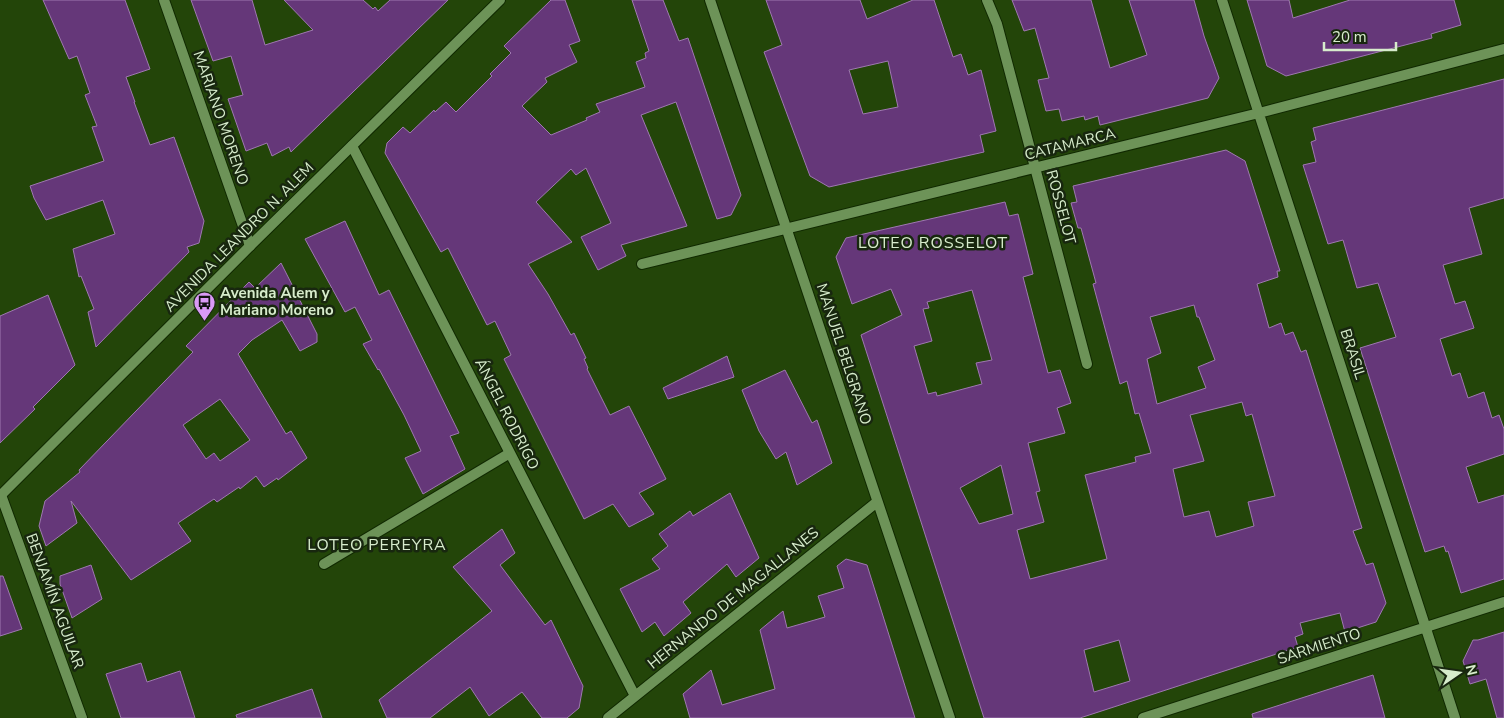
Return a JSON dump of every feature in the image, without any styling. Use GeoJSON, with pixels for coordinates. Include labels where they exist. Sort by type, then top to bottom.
{"type":"FeatureCollection","features":[{"type":"Feature","properties":{"kind":"street","name":"MARIANO MORENO"},"geometry":{"type":"LineString","coordinates":[[164,0],[250,246]]}},
{"type":"Feature","properties":{"kind":"street","name":"AVENIDA LEANDRO N. ALEM"},"geometry":{"type":"LineString","coordinates":[[0,495],[500,0]]}},
{"type":"Feature","properties":{"kind":"street","name":"MANUEL BELGRANO"},"geometry":{"type":"LineString","coordinates":[[710,0],[950,718]]}},
{"type":"Feature","properties":{"kind":"street","name":"ROSSELOT"},"geometry":{"type":"LineString","coordinates":[[987,0],[997,24],[1087,364]]}},
{"type":"Feature","properties":{"kind":"street","name":"BRASIL"},"geometry":{"type":"LineString","coordinates":[[1222,0],[1455,718]]}},
{"type":"Feature","properties":{"kind":"street","name":"CATAMARCA"},"geometry":{"type":"LineString","coordinates":[[642,264],[1259,113],[1504,49]]}},
{"type":"Feature","properties":{"kind":"street","name":"ÁNGEL RODRIGO"},"geometry":{"type":"LineString","coordinates":[[352,146],[635,696]]}},
{"type":"Feature","properties":{"kind":"street"},"geometry":{"type":"LineString","coordinates":[[324,564],[510,453]]}},
{"type":"Feature","properties":{"kind":"street","name":"BENJAMÍN AGUILAR"},"geometry":{"type":"LineString","coordinates":[[0,495],[82,718]]}},
{"type":"Feature","properties":{"kind":"street","name":"HERNANDO DE MAGALLANES"},"geometry":{"type":"LineString","coordinates":[[608,718],[877,502]]}},
{"type":"Feature","properties":{"kind":"street","name":"SARMIENTO"},"geometry":{"type":"LineString","coordinates":[[1143,718],[1504,602]]}},
{"type":"Feature","properties":{"kind":"building"},"geometry":{"type":"Polygon","coordinates":[[[43,0],[125,0],[150,69],[126,77],[134,102],[150,145],[174,137],[204,221],[199,243],[187,247],[189,252],[96,347],[88,312],[94,309],[81,276],[79,277],[73,249],[115,234],[103,200],[46,220],[30,186],[104,161],[92,127],[97,126],[85,95],[90,93],[77,56],[69,59],[43,0]]]}},
{"type":"Feature","properties":{"kind":"building"},"geometry":{"type":"Polygon","coordinates":[[[191,0],[252,0],[265,45],[313,30],[284,0],[363,0],[378,11],[390,0],[448,0],[291,152],[289,147],[272,156],[267,143],[246,151],[228,99],[243,95],[231,56],[213,61],[191,0]]]}},
{"type":"Feature","properties":{"kind":"building"},"geometry":{"type":"Polygon","coordinates":[[[551,0],[565,0],[580,41],[569,45],[577,62],[545,78],[547,82],[522,106],[551,135],[587,120],[586,118],[600,112],[596,104],[645,87],[636,62],[646,58],[645,53],[649,51],[632,0],[663,0],[679,41],[688,38],[741,195],[731,215],[717,219],[676,102],[641,115],[687,226],[621,245],[626,256],[598,270],[581,237],[611,223],[586,168],[576,175],[571,169],[536,202],[572,242],[528,264],[548,294],[571,335],[574,333],[586,358],[584,359],[587,369],[610,415],[629,406],[666,479],[639,493],[654,514],[629,527],[613,504],[584,519],[504,359],[511,355],[495,321],[487,325],[448,248],[441,252],[385,153],[387,143],[403,127],[410,133],[434,110],[435,112],[446,102],[456,112],[492,76],[490,74],[511,53],[504,46],[551,0]]]}},
{"type":"Feature","properties":{"kind":"building"},"geometry":{"type":"Polygon","coordinates":[[[766,0],[860,0],[867,19],[913,0],[934,0],[953,57],[961,54],[968,75],[981,70],[996,131],[980,135],[984,152],[829,187],[810,176],[764,52],[782,45],[766,0]],[[888,61],[849,70],[863,114],[898,107],[888,61]]]}},
{"type":"Feature","properties":{"kind":"building"},"geometry":{"type":"Polygon","coordinates":[[[1012,0],[1091,0],[1110,68],[1147,55],[1129,0],[1194,0],[1219,78],[1208,98],[1100,125],[1098,116],[1085,120],[1084,116],[1062,121],[1059,109],[1046,111],[1038,80],[1049,78],[1035,28],[1024,31],[1012,0]]]}},
{"type":"Feature","properties":{"kind":"building"},"geometry":{"type":"Polygon","coordinates":[[[1247,0],[1289,0],[1293,18],[1350,0],[1454,0],[1461,25],[1431,34],[1432,38],[1286,76],[1267,66],[1247,0]]]}},
{"type":"Feature","properties":{"kind":"building"},"geometry":{"type":"Polygon","coordinates":[[[1504,79],[1504,198],[1469,208],[1482,254],[1443,265],[1455,304],[1465,301],[1474,328],[1440,339],[1452,376],[1460,373],[1468,398],[1484,392],[1492,418],[1499,415],[1504,429],[1504,454],[1466,467],[1478,503],[1504,495],[1504,579],[1461,593],[1448,551],[1446,552],[1444,546],[1425,552],[1360,348],[1396,337],[1378,283],[1357,288],[1343,240],[1328,244],[1303,165],[1316,162],[1311,142],[1316,140],[1313,128],[1504,79]]]}},
{"type":"Feature","properties":{"kind":"building"},"geometry":{"type":"Polygon","coordinates":[[[1226,150],[1245,161],[1280,271],[1277,271],[1278,277],[1257,284],[1269,328],[1281,323],[1285,335],[1293,332],[1301,352],[1306,350],[1362,528],[1353,531],[1366,565],[1373,563],[1386,603],[1376,622],[1345,632],[1340,613],[1300,623],[1303,634],[1295,637],[1298,647],[1080,718],[984,718],[861,335],[902,315],[891,289],[852,304],[836,257],[846,238],[1005,202],[1009,216],[1018,214],[1033,274],[1023,277],[1048,373],[1060,370],[1071,403],[1057,408],[1065,433],[1028,443],[1040,491],[1036,492],[1044,522],[1017,530],[1030,579],[1107,559],[1085,475],[1136,462],[1135,457],[1151,453],[1139,413],[1135,414],[1127,381],[1120,384],[1093,284],[1096,283],[1081,228],[1078,228],[1071,203],[1077,202],[1073,186],[1226,150]],[[972,290],[927,302],[929,308],[923,309],[932,341],[914,346],[928,394],[936,392],[937,396],[982,384],[976,363],[992,360],[972,290]],[[1194,305],[1150,317],[1161,353],[1147,359],[1157,404],[1206,388],[1198,367],[1215,360],[1194,305]],[[1242,402],[1190,415],[1204,461],[1173,469],[1184,517],[1209,511],[1216,537],[1254,526],[1248,502],[1275,496],[1252,414],[1246,416],[1242,402]],[[1001,465],[960,488],[979,524],[1013,514],[1001,465]],[[1119,640],[1084,650],[1094,692],[1130,681],[1119,640]]]}},
{"type":"Feature","properties":{"kind":"building"},"geometry":{"type":"Polygon","coordinates":[[[345,221],[379,295],[389,290],[459,433],[450,436],[465,469],[423,494],[405,458],[421,451],[404,415],[363,344],[372,340],[355,307],[345,312],[305,239],[345,221]]]}},
{"type":"Feature","properties":{"kind":"building"},"geometry":{"type":"Polygon","coordinates":[[[281,263],[317,334],[317,342],[300,351],[282,320],[252,340],[238,354],[286,434],[291,431],[307,458],[278,480],[277,478],[264,487],[256,476],[240,489],[239,487],[217,502],[214,499],[178,523],[191,541],[131,580],[71,501],[77,523],[46,546],[39,526],[45,501],[80,472],[79,470],[193,352],[186,346],[249,282],[255,288],[281,263]],[[220,399],[183,425],[206,459],[214,453],[220,461],[250,440],[220,399]]]}},
{"type":"Feature","properties":{"kind":"building"},"geometry":{"type":"Polygon","coordinates":[[[48,295],[75,365],[33,407],[35,409],[0,443],[0,316],[48,295]]]}},
{"type":"Feature","properties":{"kind":"building"},"geometry":{"type":"Polygon","coordinates":[[[727,356],[734,377],[668,399],[663,388],[727,356]]]}},
{"type":"Feature","properties":{"kind":"building"},"geometry":{"type":"Polygon","coordinates":[[[785,370],[812,423],[817,420],[832,463],[797,485],[786,452],[776,459],[759,431],[742,390],[785,370]]]}},
{"type":"Feature","properties":{"kind":"building"},"geometry":{"type":"Polygon","coordinates":[[[730,493],[759,558],[736,577],[727,564],[683,602],[691,613],[664,636],[655,622],[642,632],[620,589],[660,569],[652,559],[668,546],[659,534],[690,511],[693,516],[730,493]]]}},
{"type":"Feature","properties":{"kind":"building"},"geometry":{"type":"Polygon","coordinates":[[[502,529],[515,553],[500,565],[545,625],[551,620],[583,686],[579,708],[567,718],[542,718],[522,692],[489,716],[470,687],[430,718],[387,718],[379,700],[492,611],[453,567],[502,529]]]}},
{"type":"Feature","properties":{"kind":"building"},"geometry":{"type":"Polygon","coordinates":[[[846,559],[867,565],[915,718],[690,718],[683,694],[711,670],[722,705],[775,689],[760,630],[783,611],[787,628],[825,617],[818,596],[844,588],[837,566],[846,559]]]}},
{"type":"Feature","properties":{"kind":"building"},"geometry":{"type":"Polygon","coordinates":[[[91,565],[102,599],[72,618],[60,584],[60,576],[91,565]]]}},
{"type":"Feature","properties":{"kind":"building"},"geometry":{"type":"Polygon","coordinates":[[[0,576],[3,576],[22,629],[0,636],[0,576]]]}},
{"type":"Feature","properties":{"kind":"building"},"geometry":{"type":"Polygon","coordinates":[[[1504,632],[1504,718],[1497,718],[1486,679],[1470,684],[1463,661],[1473,640],[1504,632]]]}},
{"type":"Feature","properties":{"kind":"building"},"geometry":{"type":"Polygon","coordinates":[[[141,663],[147,682],[180,671],[195,718],[121,718],[106,674],[141,663]]]}},
{"type":"Feature","properties":{"kind":"building"},"geometry":{"type":"Polygon","coordinates":[[[1373,675],[1385,718],[1253,718],[1252,714],[1373,675]]]}},
{"type":"Feature","properties":{"kind":"building"},"geometry":{"type":"Polygon","coordinates":[[[312,689],[322,718],[237,718],[236,715],[312,689]]]}},
{"type":"Feature","properties":{"kind":"place","name":"Avenida Alem y Mariano Moreno"},"geometry":{"type":"Point","coordinates":[204,321]}},
{"type":"Feature","properties":{"kind":"district","name":"LOTEO ROSSELOT"},"geometry":{"type":"Point","coordinates":[933,243]}},
{"type":"Feature","properties":{"kind":"district","name":"LOTEO PEREYRA"},"geometry":{"type":"Point","coordinates":[377,545]}}]}
